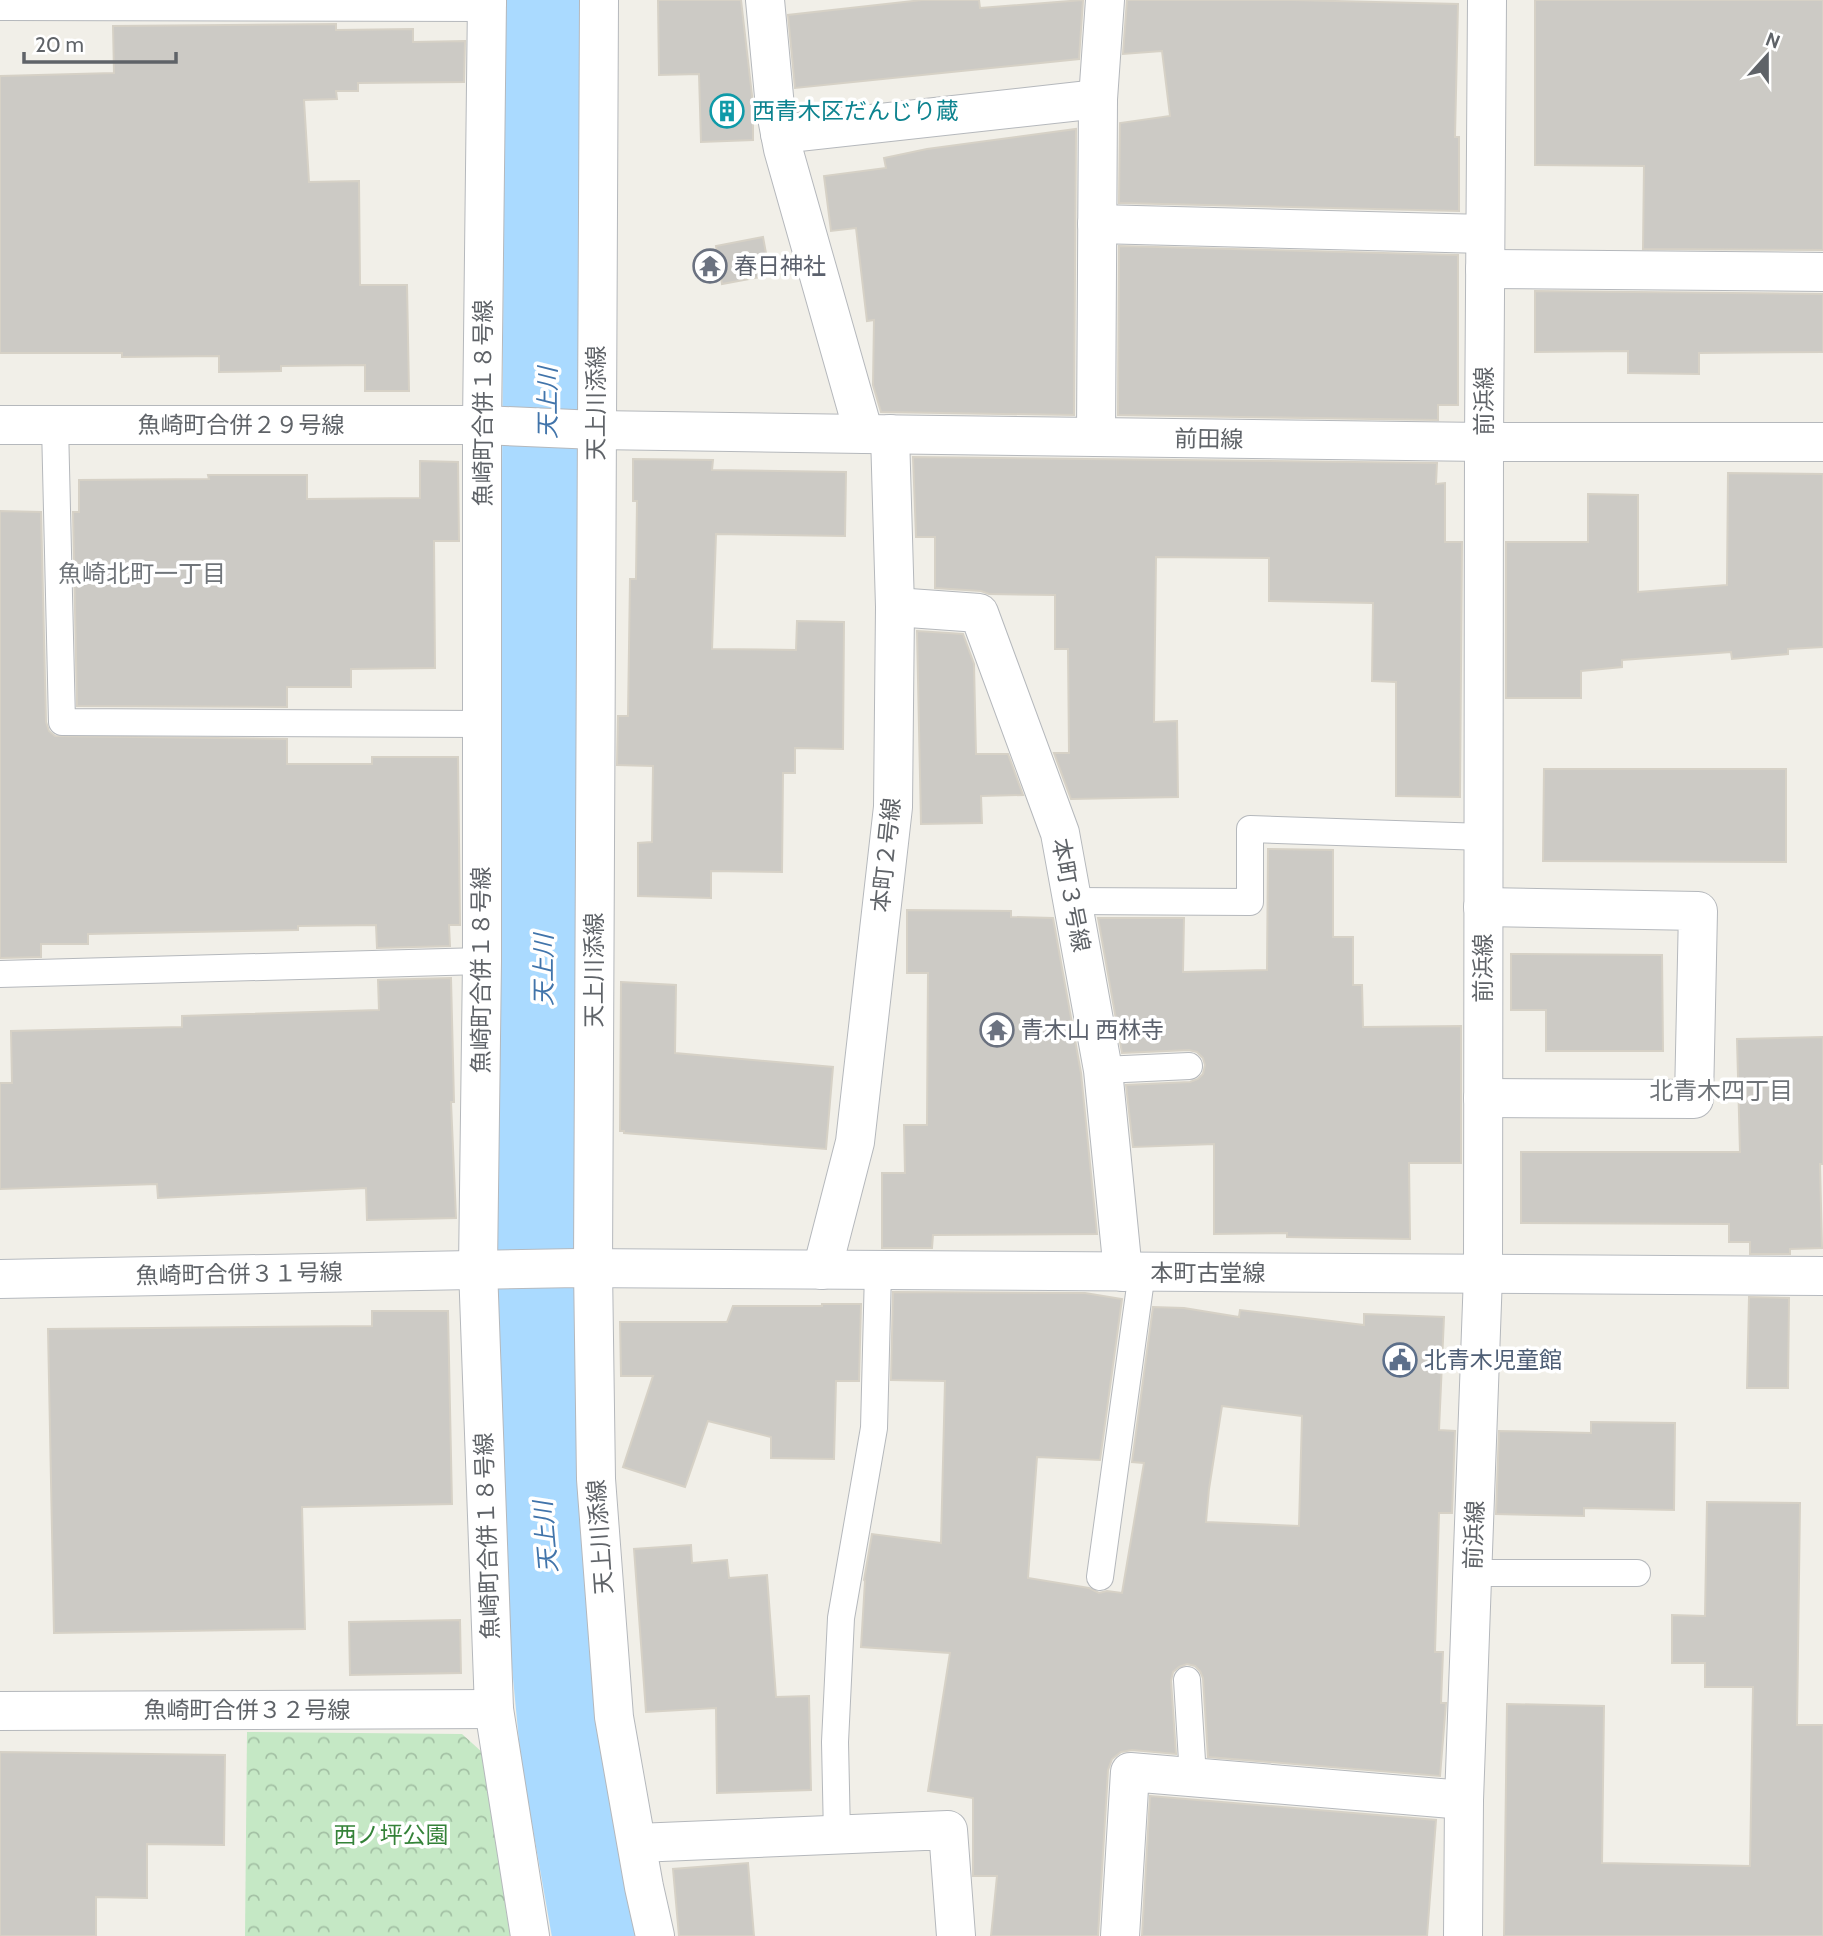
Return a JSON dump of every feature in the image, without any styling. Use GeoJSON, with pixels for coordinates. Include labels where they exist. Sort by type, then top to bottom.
{"type":"FeatureCollection","features":[{"type":"Feature","properties":{"kind":"street","name":"天上川添線"},"geometry":{"type":"LineString","coordinates":[[599,0],[585,1268],[596,1479],[614,1717],[655,1936]]}},
{"type":"Feature","properties":{"kind":"street","name":"本町２号線"},"geometry":{"type":"LineString","coordinates":[[765,0],[780,134],[877,434],[895,607],[893,807],[855,1142],[822,1270]]}},
{"type":"Feature","properties":{"kind":"street"},"geometry":{"type":"LineString","coordinates":[[1096,437],[1098,99],[1105,0]]}},
{"type":"Feature","properties":{"kind":"street","name":"前浜線"},"geometry":{"type":"LineString","coordinates":[[1463,1936],[1464,1800],[1483,1275],[1484,442],[1488,0]]}},
{"type":"Feature","properties":{"kind":"street"},"geometry":{"type":"LineString","coordinates":[[0,1],[487,1]]}},
{"type":"Feature","properties":{"kind":"street","name":"魚崎町合併１８号線"},"geometry":{"type":"LineString","coordinates":[[487,1],[482,425],[482,961],[495,1709],[530,1936]]}},
{"type":"Feature","properties":{"kind":"street"},"geometry":{"type":"LineString","coordinates":[[780,134],[1098,99]]}},
{"type":"Feature","properties":{"kind":"street"},"geometry":{"type":"LineString","coordinates":[[1097,224],[1823,272]]}},
{"type":"Feature","properties":{"kind":"street","name":"魚崎町合併２９号線"},"geometry":{"type":"LineString","coordinates":[[0,425],[482,425],[596,430]]}},
{"type":"Feature","properties":{"kind":"street","name":"前田線"},"geometry":{"type":"LineString","coordinates":[[596,430],[1484,442],[1823,442]]}},
{"type":"Feature","properties":{"kind":"street","name":"本町３号線"},"geometry":{"type":"LineString","coordinates":[[895,607],[979,612],[1060,833],[1103,1070],[1132,1272]]}},
{"type":"Feature","properties":{"kind":"street"},"geometry":{"type":"LineString","coordinates":[[1483,907],[1698,911],[1694,1099],[1483,1098]]}},
{"type":"Feature","properties":{"kind":"street","name":"魚崎町合併３１号線"},"geometry":{"type":"LineString","coordinates":[[0,1279],[585,1268]]}},
{"type":"Feature","properties":{"kind":"street","name":"本町古堂線"},"geometry":{"type":"LineString","coordinates":[[585,1268],[1823,1276]]}},
{"type":"Feature","properties":{"kind":"street","name":"魚崎町合併３２号線"},"geometry":{"type":"LineString","coordinates":[[0,1711],[495,1709]]}},
{"type":"Feature","properties":{"kind":"street"},"geometry":{"type":"LineString","coordinates":[[1120,1936],[1130,1772],[1464,1800]]}},
{"type":"Feature","properties":{"kind":"street"},"geometry":{"type":"LineString","coordinates":[[637,1843],[948,1830],[956,1936]]}},
{"type":"Feature","properties":{"kind":"lane"},"geometry":{"type":"LineString","coordinates":[[55,425],[62,722],[482,724]]}},
{"type":"Feature","properties":{"kind":"lane"},"geometry":{"type":"LineString","coordinates":[[1072,901],[1250,902],[1250,829],[1484,837]]}},
{"type":"Feature","properties":{"kind":"lane"},"geometry":{"type":"LineString","coordinates":[[0,974],[482,961]]}},
{"type":"Feature","properties":{"kind":"lane"},"geometry":{"type":"LineString","coordinates":[[1103,1070],[1189,1066]]}},
{"type":"Feature","properties":{"kind":"lane"},"geometry":{"type":"LineString","coordinates":[[837,1835],[835,1742],[841,1618],[874,1428],[878,1271]]}},
{"type":"Feature","properties":{"kind":"lane"},"geometry":{"type":"LineString","coordinates":[[1100,1577],[1132,1272]]}},
{"type":"Feature","properties":{"kind":"lane"},"geometry":{"type":"LineString","coordinates":[[1473,1573],[1637,1573]]}},
{"type":"Feature","properties":{"kind":"lane"},"geometry":{"type":"LineString","coordinates":[[1187,1680],[1193,1777]]}},
{"type":"Feature","properties":{"kind":"green space","name":"西ノ坪公園"},"geometry":{"type":"Polygon","coordinates":[[[247,1732],[462,1734],[483,1753],[510,1936],[245,1936],[247,1732]]]}},
{"type":"Feature","properties":{"kind":"building"},"geometry":{"type":"Polygon","coordinates":[[[658,0],[741,0],[753,104],[753,140],[701,142],[699,74],[659,75],[658,0]]]}},
{"type":"Feature","properties":{"kind":"building"},"geometry":{"type":"Polygon","coordinates":[[[922,0],[979,0],[980,8],[1083,0],[1079,59],[795,88],[788,15],[922,0]]]}},
{"type":"Feature","properties":{"kind":"building"},"geometry":{"type":"Polygon","coordinates":[[[1127,0],[1458,4],[1455,137],[1459,137],[1459,211],[1119,203],[1120,123],[1170,116],[1162,51],[1123,54],[1127,0]]]}},
{"type":"Feature","properties":{"kind":"building"},"geometry":{"type":"Polygon","coordinates":[[[1535,0],[1823,0],[1823,250],[1643,249],[1644,166],[1535,165],[1535,0]]]}},
{"type":"Feature","properties":{"kind":"building"},"geometry":{"type":"Polygon","coordinates":[[[336,24],[336,30],[413,29],[413,42],[465,41],[464,82],[358,83],[358,91],[336,91],[337,99],[304,100],[309,182],[359,181],[360,285],[407,285],[409,391],[365,391],[365,365],[281,366],[281,371],[219,372],[219,356],[122,357],[122,353],[0,353],[0,76],[114,73],[113,26],[336,24]]]}},
{"type":"Feature","properties":{"kind":"building"},"geometry":{"type":"Polygon","coordinates":[[[1076,129],[1074,415],[881,412],[873,385],[874,320],[867,321],[856,228],[831,231],[824,176],[886,168],[884,158],[927,149],[1076,129]]]}},
{"type":"Feature","properties":{"kind":"building"},"geometry":{"type":"Polygon","coordinates":[[[763,237],[770,275],[722,284],[716,246],[763,237]]]}},
{"type":"Feature","properties":{"kind":"building"},"geometry":{"type":"Polygon","coordinates":[[[1119,246],[1458,255],[1458,405],[1438,405],[1438,420],[1118,415],[1119,246]]]}},
{"type":"Feature","properties":{"kind":"building"},"geometry":{"type":"Polygon","coordinates":[[[1535,291],[1823,294],[1823,352],[1699,353],[1699,374],[1628,373],[1628,351],[1535,352],[1535,291]]]}},
{"type":"Feature","properties":{"kind":"building"},"geometry":{"type":"Polygon","coordinates":[[[913,457],[1437,463],[1436,484],[1445,483],[1445,542],[1462,542],[1460,797],[1396,796],[1396,682],[1372,681],[1373,603],[1269,601],[1269,558],[1156,557],[1154,722],[1177,721],[1178,797],[1071,799],[1054,753],[1069,753],[1068,649],[1055,649],[1055,595],[989,594],[935,588],[935,537],[916,537],[913,457]]]}},
{"type":"Feature","properties":{"kind":"building"},"geometry":{"type":"Polygon","coordinates":[[[633,459],[713,460],[712,470],[846,472],[845,536],[716,534],[712,649],[796,650],[797,621],[844,622],[843,749],[795,748],[795,773],[783,773],[782,872],[711,871],[711,898],[638,896],[638,843],[652,842],[653,766],[617,765],[618,716],[628,716],[630,579],[636,579],[637,501],[633,501],[633,459]]]}},
{"type":"Feature","properties":{"kind":"building"},"geometry":{"type":"Polygon","coordinates":[[[420,461],[458,462],[459,541],[434,541],[435,668],[351,669],[351,687],[287,687],[287,707],[77,706],[73,512],[79,512],[79,480],[209,479],[208,475],[307,475],[307,499],[420,498],[420,461]]]}},
{"type":"Feature","properties":{"kind":"building"},"geometry":{"type":"Polygon","coordinates":[[[1728,473],[1823,474],[1823,647],[1788,649],[1788,654],[1732,659],[1731,652],[1622,660],[1622,667],[1581,671],[1581,698],[1506,698],[1506,542],[1588,542],[1588,494],[1638,495],[1638,592],[1727,585],[1728,473]]]}},
{"type":"Feature","properties":{"kind":"building"},"geometry":{"type":"Polygon","coordinates":[[[0,511],[41,512],[46,722],[49,731],[55,736],[287,739],[287,764],[372,764],[372,757],[458,757],[460,925],[449,925],[450,946],[377,948],[376,925],[298,926],[298,930],[88,934],[88,944],[41,944],[41,957],[0,958],[0,511]]]}},
{"type":"Feature","properties":{"kind":"building"},"geometry":{"type":"Polygon","coordinates":[[[917,631],[963,634],[974,664],[976,754],[1008,754],[1023,795],[981,796],[982,823],[921,824],[917,631]]]}},
{"type":"Feature","properties":{"kind":"building"},"geometry":{"type":"Polygon","coordinates":[[[1544,769],[1786,769],[1786,862],[1543,861],[1544,769]]]}},
{"type":"Feature","properties":{"kind":"building"},"geometry":{"type":"Polygon","coordinates":[[[1268,849],[1333,850],[1333,937],[1353,937],[1353,985],[1362,985],[1363,1027],[1461,1026],[1461,1163],[1409,1163],[1410,1239],[1287,1237],[1287,1233],[1214,1234],[1214,1144],[1133,1147],[1126,1085],[1190,1082],[1203,1074],[1205,1065],[1197,1052],[1189,1050],[1122,1053],[1098,918],[1184,918],[1183,972],[1267,970],[1268,849]]]}},
{"type":"Feature","properties":{"kind":"building"},"geometry":{"type":"Polygon","coordinates":[[[907,910],[1011,911],[1011,917],[1053,918],[1081,1073],[1097,1234],[933,1235],[932,1248],[882,1248],[882,1173],[905,1173],[904,1125],[927,1125],[928,973],[907,973],[907,910]]]}},
{"type":"Feature","properties":{"kind":"building"},"geometry":{"type":"Polygon","coordinates":[[[1511,954],[1662,955],[1663,1051],[1546,1051],[1546,1010],[1511,1010],[1511,954]]]}},
{"type":"Feature","properties":{"kind":"building"},"geometry":{"type":"Polygon","coordinates":[[[451,978],[454,1102],[451,1102],[456,1218],[367,1220],[366,1188],[158,1198],[157,1184],[0,1189],[0,1083],[12,1083],[11,1031],[182,1027],[182,1016],[379,1010],[378,980],[451,978]]]}},
{"type":"Feature","properties":{"kind":"building"},"geometry":{"type":"Polygon","coordinates":[[[621,982],[676,985],[675,1053],[833,1067],[826,1149],[620,1131],[621,982]]]}},
{"type":"Feature","properties":{"kind":"building"},"geometry":{"type":"Polygon","coordinates":[[[1823,1037],[1823,1164],[1820,1164],[1822,1248],[1790,1249],[1790,1254],[1750,1254],[1750,1242],[1729,1242],[1729,1224],[1521,1223],[1521,1152],[1740,1152],[1737,1039],[1823,1037]]]}},
{"type":"Feature","properties":{"kind":"building"},"geometry":{"type":"Polygon","coordinates":[[[893,1292],[1085,1293],[1122,1299],[1100,1460],[1037,1457],[1028,1578],[1089,1588],[1099,1593],[1122,1593],[1144,1463],[1132,1462],[1153,1307],[1184,1308],[1239,1317],[1240,1310],[1364,1325],[1364,1314],[1444,1317],[1439,1430],[1455,1431],[1452,1513],[1439,1513],[1435,1652],[1443,1652],[1441,1703],[1446,1703],[1440,1776],[1208,1757],[1203,1678],[1195,1666],[1187,1664],[1173,1672],[1171,1681],[1176,1754],[1132,1750],[1121,1752],[1112,1759],[1108,1770],[1098,1936],[991,1936],[997,1876],[973,1876],[973,1798],[928,1791],[950,1653],[861,1647],[864,1580],[872,1534],[941,1543],[945,1381],[891,1380],[893,1292]],[[1222,1406],[1206,1522],[1299,1526],[1302,1416],[1222,1406]]]}},
{"type":"Feature","properties":{"kind":"building"},"geometry":{"type":"Polygon","coordinates":[[[1749,1297],[1789,1298],[1788,1388],[1747,1388],[1749,1297]]]}},
{"type":"Feature","properties":{"kind":"building"},"geometry":{"type":"Polygon","coordinates":[[[861,1304],[859,1381],[836,1381],[834,1459],[771,1458],[771,1437],[708,1421],[685,1487],[623,1467],[653,1376],[621,1376],[620,1322],[727,1322],[733,1306],[861,1304]]]}},
{"type":"Feature","properties":{"kind":"building"},"geometry":{"type":"Polygon","coordinates":[[[372,1311],[448,1311],[452,1504],[302,1507],[305,1629],[54,1633],[48,1329],[372,1326],[372,1311]]]}},
{"type":"Feature","properties":{"kind":"building"},"geometry":{"type":"Polygon","coordinates":[[[1591,1422],[1675,1423],[1674,1510],[1584,1508],[1584,1516],[1496,1514],[1499,1431],[1591,1433],[1591,1422]]]}},
{"type":"Feature","properties":{"kind":"building"},"geometry":{"type":"Polygon","coordinates":[[[1707,1502],[1800,1503],[1797,1725],[1823,1725],[1823,1936],[1504,1936],[1507,1704],[1604,1706],[1602,1863],[1750,1866],[1753,1687],[1705,1687],[1705,1663],[1672,1663],[1672,1615],[1705,1616],[1707,1502]]]}},
{"type":"Feature","properties":{"kind":"building"},"geometry":{"type":"Polygon","coordinates":[[[691,1545],[692,1563],[727,1560],[729,1578],[767,1575],[776,1697],[809,1696],[811,1790],[717,1793],[716,1708],[646,1712],[634,1549],[691,1545]]]}},
{"type":"Feature","properties":{"kind":"building"},"geometry":{"type":"Polygon","coordinates":[[[460,1620],[461,1673],[350,1675],[349,1622],[460,1620]]]}},
{"type":"Feature","properties":{"kind":"building"},"geometry":{"type":"Polygon","coordinates":[[[0,1752],[225,1755],[224,1845],[147,1844],[147,1898],[96,1897],[96,1936],[0,1936],[0,1752]]]}},
{"type":"Feature","properties":{"kind":"building"},"geometry":{"type":"Polygon","coordinates":[[[1150,1796],[1436,1820],[1427,1936],[1142,1936],[1150,1796]]]}},
{"type":"Feature","properties":{"kind":"building"},"geometry":{"type":"Polygon","coordinates":[[[748,1863],[754,1936],[679,1936],[673,1869],[748,1863]]]}},
{"type":"Feature","properties":{"kind":"waterway","name":"天上川"},"geometry":{"type":"LineString","coordinates":[[551,0],[540,1480],[566,1755],[598,1936]]}},
{"type":"Feature","properties":{"kind":"place","name":"西青木区だんじり蔵"},"geometry":{"type":"Point","coordinates":[727,111]}},
{"type":"Feature","properties":{"kind":"place","name":"春日神社"},"geometry":{"type":"Point","coordinates":[710,266]}},
{"type":"Feature","properties":{"kind":"place","name":"青木山 西林寺"},"geometry":{"type":"Point","coordinates":[997,1030]}},
{"type":"Feature","properties":{"kind":"place","name":"北青木児童館"},"geometry":{"type":"Point","coordinates":[1400,1360]}},
{"type":"Feature","properties":{"kind":"district","name":"魚崎北町一丁目"},"geometry":{"type":"Point","coordinates":[142,574]}},
{"type":"Feature","properties":{"kind":"district","name":"北青木四丁目"},"geometry":{"type":"Point","coordinates":[1721,1091]}}]}
